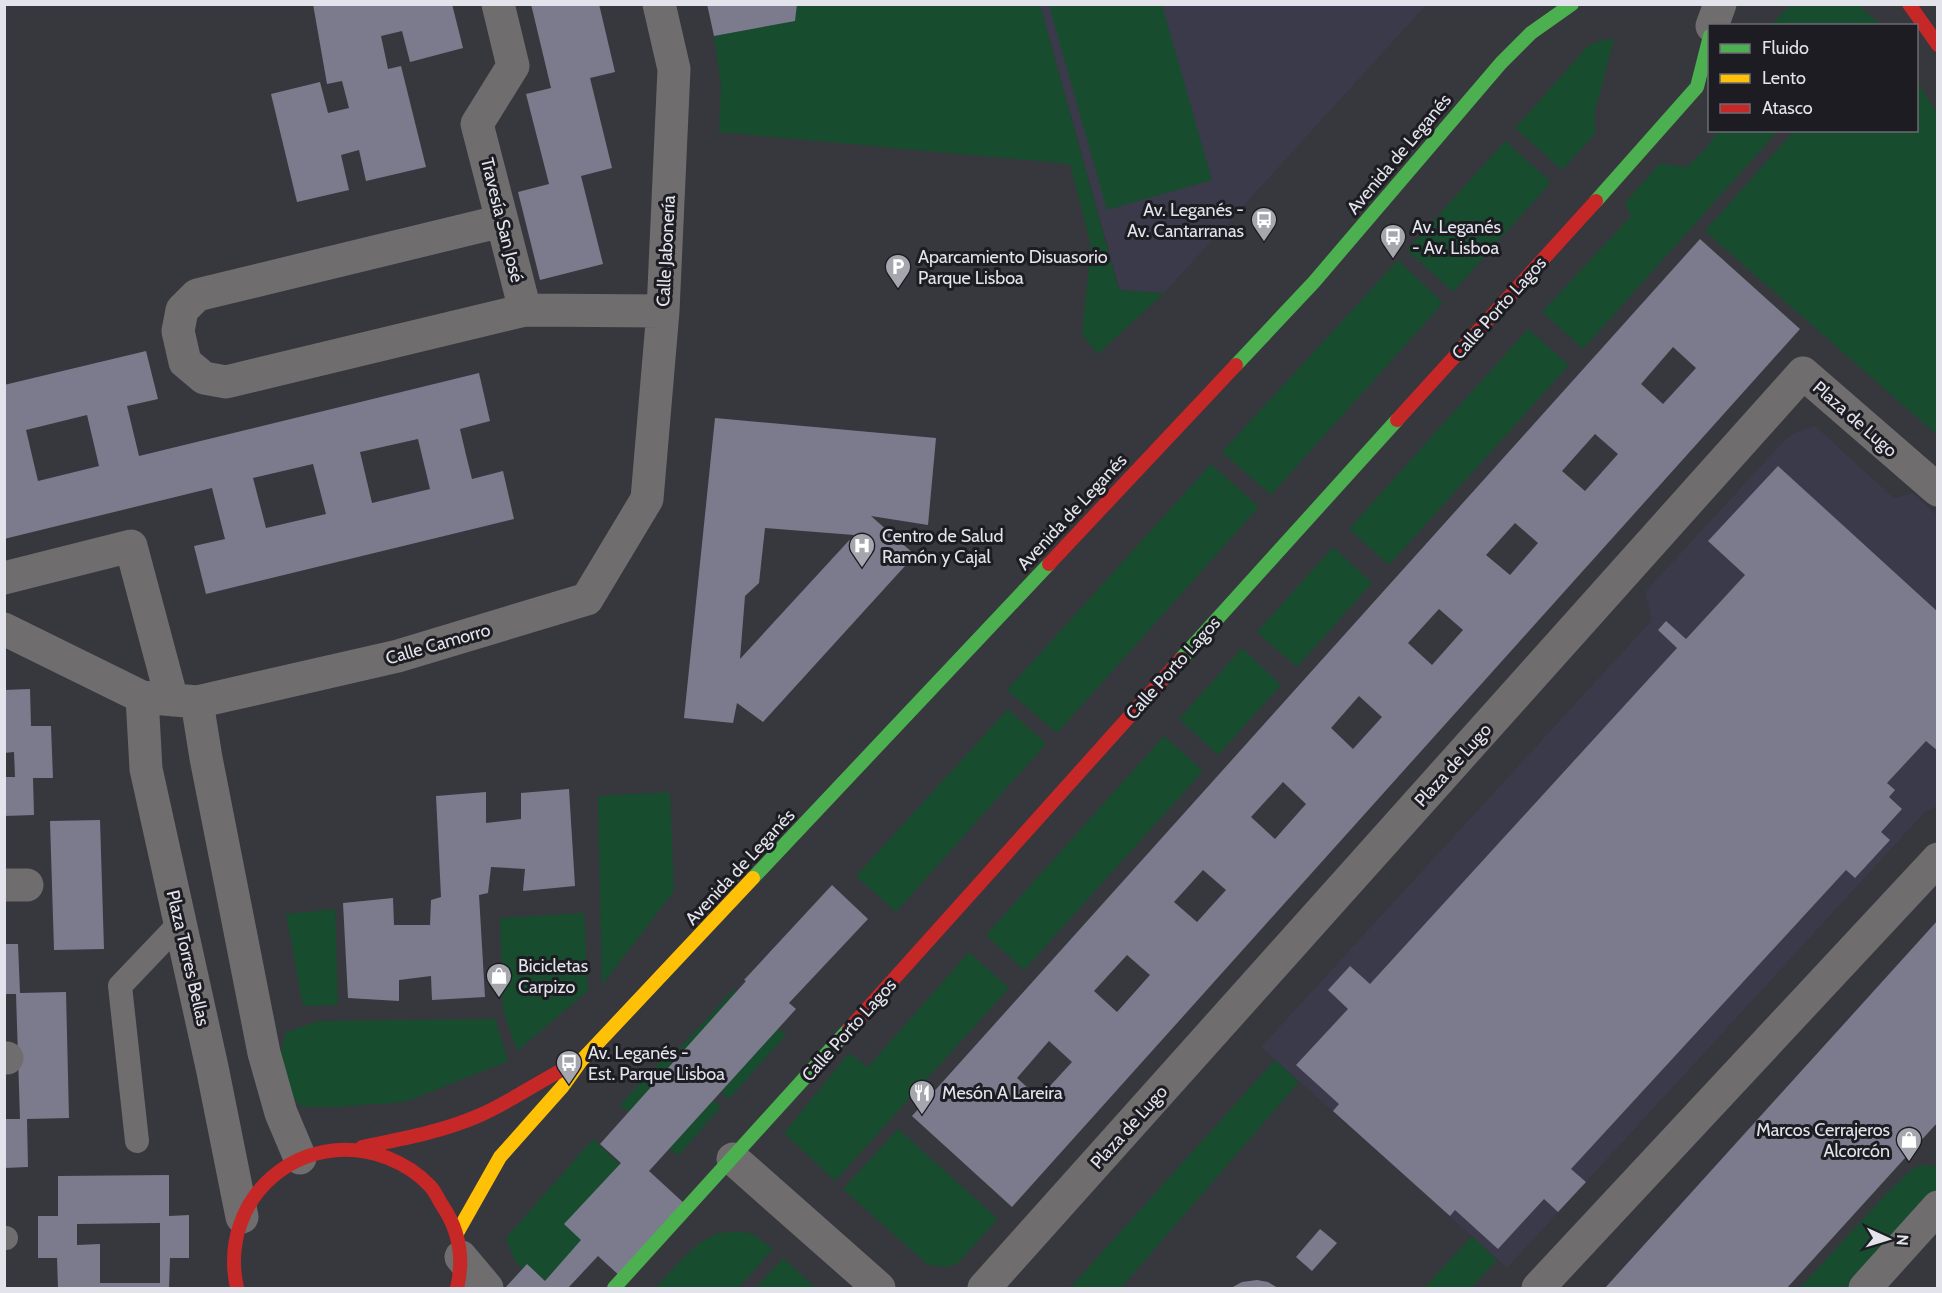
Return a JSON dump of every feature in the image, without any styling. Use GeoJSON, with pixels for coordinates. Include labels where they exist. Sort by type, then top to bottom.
{"type":"FeatureCollection","features":[{"type":"Feature","properties":{"kind":"street","name":"Travesía San José"},"geometry":{"type":"LineString","coordinates":[[498,4],[513,66],[477,124],[525,310]]}},
{"type":"Feature","properties":{"kind":"street","name":"Calle Jabonería"},"geometry":{"type":"LineString","coordinates":[[647,499],[663,312],[674,69],[659,4]]}},
{"type":"Feature","properties":{"kind":"street","name":"Avenida de Leganés"},"geometry":{"type":"LineString","coordinates":[[1531,33],[1543,4]]}},
{"type":"Feature","properties":{"kind":"street","name":"Avenida de Leganés"},"geometry":{"type":"LineString","coordinates":[[458,1260],[500,1157],[563,1086],[581,1061],[1314,282],[1501,63],[1531,33],[1572,4]]}},
{"type":"Feature","properties":{"kind":"street"},"geometry":{"type":"LineString","coordinates":[[1713,24],[1720,4]]}},
{"type":"Feature","properties":{"kind":"street"},"geometry":{"type":"LineString","coordinates":[[1909,4],[1938,45]]}},
{"type":"Feature","properties":{"kind":"street","name":"Calle Porto Lagos"},"geometry":{"type":"LineString","coordinates":[[614,1288],[734,1159],[1143,701],[1651,141],[1697,87],[1708,44]]}},
{"type":"Feature","properties":{"kind":"street"},"geometry":{"type":"LineString","coordinates":[[502,221],[196,295],[183,310],[178,332],[185,362],[204,378],[226,382],[525,310],[663,312]]}},
{"type":"Feature","properties":{"kind":"street","name":"Plaza de Lugo"},"geometry":{"type":"LineString","coordinates":[[984,1288],[1803,373],[1938,490]]}},
{"type":"Feature","properties":{"kind":"street","name":"Calle Camorro"},"geometry":{"type":"LineString","coordinates":[[183,699],[398,656],[587,600],[647,499]]}},
{"type":"Feature","properties":{"kind":"street"},"geometry":{"type":"LineString","coordinates":[[4,578],[131,546],[206,759],[264,1053],[281,1113],[300,1158]]}},
{"type":"Feature","properties":{"kind":"street"},"geometry":{"type":"LineString","coordinates":[[4,629],[183,699]]}},
{"type":"Feature","properties":{"kind":"street","name":"Plaza Torres Bellas"},"geometry":{"type":"LineString","coordinates":[[183,699],[146,770],[212,1067],[242,1217]]}},
{"type":"Feature","properties":{"kind":"street"},"geometry":{"type":"LineString","coordinates":[[1538,1288],[1938,859]]}},
{"type":"Feature","properties":{"kind":"street","name":"Avenida de Leganés"},"geometry":{"type":"LineString","coordinates":[[358,1148],[430,1134],[479,1116],[553,1074],[581,1061]]}},
{"type":"Feature","properties":{"kind":"street"},"geometry":{"type":"LineString","coordinates":[[237,1288],[234,1279],[234,1247],[242,1217],[257,1193],[276,1173],[300,1158],[328,1149],[358,1148],[391,1157],[421,1175],[443,1201],[458,1260],[487,1288]]}},
{"type":"Feature","properties":{"kind":"street"},"geometry":{"type":"LineString","coordinates":[[734,1159],[879,1288]]}},
{"type":"Feature","properties":{"kind":"street"},"geometry":{"type":"LineString","coordinates":[[1865,1288],[1938,1207]]}},
{"type":"Feature","properties":{"kind":"lane"},"geometry":{"type":"LineString","coordinates":[[137,1141],[120,986],[180,924]]}},
{"type":"Feature","properties":{"kind":"shaded area"},"geometry":{"type":"Polygon","coordinates":[[[1040,5],[1426,5],[1164,293],[1120,290],[1040,5]]]}},
{"type":"Feature","properties":{"kind":"shaded area"},"geometry":{"type":"Polygon","coordinates":[[[1815,426],[1894,498],[1913,493],[1937,515],[1937,806],[1925,812],[1507,1268],[1261,1047],[1652,620],[1645,592],[1784,441],[1794,433],[1815,426]]]}},
{"type":"Feature","properties":{"kind":"green space"},"geometry":{"type":"Polygon","coordinates":[[[797,5],[1040,5],[1119,290],[1164,293],[1098,354],[1082,334],[1091,246],[1070,164],[719,132],[721,85],[714,36],[795,21],[797,5]]]}},
{"type":"Feature","properties":{"kind":"green space"},"geometry":{"type":"Polygon","coordinates":[[[1049,5],[1162,5],[1212,180],[1107,210],[1049,5]]]}},
{"type":"Feature","properties":{"kind":"green space"},"geometry":{"type":"Polygon","coordinates":[[[1790,5],[1858,5],[1880,24],[1772,24],[1790,5]]]}},
{"type":"Feature","properties":{"kind":"green space"},"geometry":{"type":"Polygon","coordinates":[[[1614,39],[1595,111],[1595,134],[1562,170],[1515,128],[1588,46],[1599,41],[1614,39]]]}},
{"type":"Feature","properties":{"kind":"green space"},"geometry":{"type":"Polygon","coordinates":[[[1918,83],[1937,113],[1937,435],[1705,231],[1793,132],[1918,132],[1918,83]]]}},
{"type":"Feature","properties":{"kind":"green space"},"geometry":{"type":"Polygon","coordinates":[[[1717,132],[1776,133],[1583,349],[1542,312],[1631,216],[1625,203],[1659,164],[1687,167],[1708,146],[1717,132]]]}},
{"type":"Feature","properties":{"kind":"green space"},"geometry":{"type":"Polygon","coordinates":[[[1505,141],[1551,182],[1453,292],[1407,250],[1505,141]]]}},
{"type":"Feature","properties":{"kind":"green space"},"geometry":{"type":"Polygon","coordinates":[[[1398,260],[1443,303],[1271,495],[1222,452],[1398,260]]]}},
{"type":"Feature","properties":{"kind":"green space"},"geometry":{"type":"Polygon","coordinates":[[[1528,329],[1569,365],[1389,565],[1349,529],[1528,329]]]}},
{"type":"Feature","properties":{"kind":"green space"},"geometry":{"type":"Polygon","coordinates":[[[1211,464],[1259,507],[1057,733],[1007,690],[1211,464]]]}},
{"type":"Feature","properties":{"kind":"green space"},"geometry":{"type":"Polygon","coordinates":[[[1333,547],[1372,583],[1297,667],[1257,632],[1333,547]]]}},
{"type":"Feature","properties":{"kind":"green space"},"geometry":{"type":"Polygon","coordinates":[[[1242,648],[1281,685],[1218,755],[1179,719],[1242,648]]]}},
{"type":"Feature","properties":{"kind":"green space"},"geometry":{"type":"Polygon","coordinates":[[[1008,709],[1046,744],[896,912],[856,876],[1008,709]]]}},
{"type":"Feature","properties":{"kind":"green space"},"geometry":{"type":"Polygon","coordinates":[[[1164,736],[1203,771],[1024,970],[986,935],[1164,736]]]}},
{"type":"Feature","properties":{"kind":"green space"},"geometry":{"type":"Polygon","coordinates":[[[670,792],[674,891],[602,985],[598,796],[670,792]]]}},
{"type":"Feature","properties":{"kind":"green space"},"geometry":{"type":"Polygon","coordinates":[[[335,909],[338,1005],[303,1006],[286,914],[335,909]]]}},
{"type":"Feature","properties":{"kind":"green space"},"geometry":{"type":"Polygon","coordinates":[[[584,913],[588,991],[517,1051],[503,1010],[500,918],[584,913]]]}},
{"type":"Feature","properties":{"kind":"green space"},"geometry":{"type":"Polygon","coordinates":[[[969,952],[1009,988],[835,1181],[784,1133],[849,1053],[868,1067],[969,952]]]}},
{"type":"Feature","properties":{"kind":"green space"},"geometry":{"type":"Polygon","coordinates":[[[734,989],[786,1035],[729,1099],[677,1051],[734,989]]]}},
{"type":"Feature","properties":{"kind":"green space"},"geometry":{"type":"Polygon","coordinates":[[[495,1019],[508,1061],[405,1102],[302,1107],[285,1088],[279,1073],[280,1056],[286,1032],[319,1021],[495,1019]]]}},
{"type":"Feature","properties":{"kind":"green space"},"geometry":{"type":"Polygon","coordinates":[[[665,1056],[721,1107],[678,1156],[620,1105],[665,1056]]]}},
{"type":"Feature","properties":{"kind":"green space"},"geometry":{"type":"Polygon","coordinates":[[[1275,1060],[1299,1082],[1121,1288],[1070,1288],[1275,1060]]]}},
{"type":"Feature","properties":{"kind":"green space"},"geometry":{"type":"Polygon","coordinates":[[[898,1129],[998,1219],[957,1264],[948,1267],[928,1265],[843,1189],[898,1129]]]}},
{"type":"Feature","properties":{"kind":"green space"},"geometry":{"type":"Polygon","coordinates":[[[593,1139],[647,1190],[550,1280],[532,1275],[516,1262],[506,1238],[593,1139]]]}},
{"type":"Feature","properties":{"kind":"green space"},"geometry":{"type":"Polygon","coordinates":[[[1918,1166],[1938,1167],[1937,1188],[1846,1288],[1800,1288],[1888,1192],[1910,1171],[1918,1166]]]}},
{"type":"Feature","properties":{"kind":"green space"},"geometry":{"type":"Polygon","coordinates":[[[721,1233],[753,1234],[773,1249],[738,1288],[655,1288],[704,1241],[721,1233]]]}},
{"type":"Feature","properties":{"kind":"green space"},"geometry":{"type":"Polygon","coordinates":[[[1472,1236],[1497,1260],[1471,1288],[1424,1288],[1472,1236]]]}},
{"type":"Feature","properties":{"kind":"green space"},"geometry":{"type":"Polygon","coordinates":[[[783,1258],[816,1288],[756,1288],[783,1258]]]}},
{"type":"Feature","properties":{"kind":"building"},"geometry":{"type":"Polygon","coordinates":[[[313,4],[452,4],[463,48],[410,62],[402,31],[381,36],[388,69],[401,66],[426,167],[366,181],[359,150],[341,155],[349,190],[297,202],[271,94],[320,82],[328,113],[349,108],[342,81],[327,84],[313,4]]]}},
{"type":"Feature","properties":{"kind":"building"},"geometry":{"type":"Polygon","coordinates":[[[531,4],[599,4],[615,72],[590,78],[612,168],[581,176],[603,264],[540,280],[518,192],[549,184],[526,94],[551,88],[531,4]]]}},
{"type":"Feature","properties":{"kind":"building"},"geometry":{"type":"Polygon","coordinates":[[[707,4],[797,4],[795,21],[714,36],[707,4]]]}},
{"type":"Feature","properties":{"kind":"building"},"geometry":{"type":"Polygon","coordinates":[[[1700,239],[1800,329],[1012,1207],[912,1116],[1700,239]],[[1673,347],[1641,384],[1663,404],[1696,368],[1673,347]],[[1595,434],[1562,471],[1585,491],[1618,454],[1595,434]],[[1515,523],[1486,555],[1510,575],[1538,543],[1515,523]],[[1439,609],[1408,643],[1432,665],[1463,630],[1439,609]],[[1359,696],[1331,728],[1353,749],[1382,717],[1359,696]],[[1283,782],[1251,817],[1275,839],[1306,804],[1283,782]],[[1203,870],[1174,902],[1197,922],[1226,890],[1203,870]],[[1127,955],[1094,991],[1117,1012],[1150,975],[1127,955]],[[1049,1041],[1017,1078],[1039,1098],[1072,1062],[1049,1041]]]}},
{"type":"Feature","properties":{"kind":"building"},"geometry":{"type":"Polygon","coordinates":[[[146,351],[158,399],[127,406],[139,456],[479,373],[490,421],[460,429],[466,455],[472,479],[503,471],[514,519],[206,594],[194,546],[225,539],[212,488],[4,539],[4,385],[146,351]],[[87,415],[26,430],[38,481],[99,466],[87,415]],[[418,439],[360,452],[372,503],[430,489],[418,439]],[[313,464],[253,478],[266,528],[326,514],[313,464]]]}},
{"type":"Feature","properties":{"kind":"building","name":"Centro de Salud Ramón y Cajal"},"geometry":{"type":"Polygon","coordinates":[[[715,418],[936,438],[928,525],[871,516],[915,555],[763,722],[737,703],[733,723],[684,718],[715,418]],[[765,528],[759,583],[745,596],[740,659],[854,535],[765,528]]]}},
{"type":"Feature","properties":{"kind":"building"},"geometry":{"type":"Polygon","coordinates":[[[1778,466],[1938,612],[1938,751],[1926,741],[1887,783],[1895,790],[1889,797],[1902,809],[1881,832],[1890,840],[1855,878],[1846,870],[1571,1169],[1586,1182],[1558,1212],[1544,1199],[1498,1249],[1455,1210],[1450,1216],[1333,1111],[1339,1104],[1296,1065],[1348,1009],[1328,990],[1350,966],[1370,984],[1677,648],[1658,630],[1666,621],[1686,639],[1745,575],[1708,541],[1778,466]]]}},
{"type":"Feature","properties":{"kind":"building"},"geometry":{"type":"Polygon","coordinates":[[[30,689],[31,726],[51,726],[53,778],[33,778],[34,815],[4,816],[4,777],[15,777],[14,752],[4,753],[4,690],[30,689]]]}},
{"type":"Feature","properties":{"kind":"building"},"geometry":{"type":"Polygon","coordinates":[[[569,789],[575,886],[523,891],[525,869],[491,867],[488,893],[479,895],[485,997],[432,1000],[431,976],[399,980],[399,1001],[348,998],[343,903],[393,898],[394,925],[430,925],[431,900],[441,897],[436,796],[486,792],[486,823],[521,819],[521,793],[569,789]]]}},
{"type":"Feature","properties":{"kind":"building"},"geometry":{"type":"Polygon","coordinates":[[[100,820],[104,949],[54,950],[50,821],[100,820]]]}},
{"type":"Feature","properties":{"kind":"building"},"geometry":{"type":"Polygon","coordinates":[[[832,885],[868,919],[789,1003],[796,1009],[649,1171],[686,1205],[621,1277],[598,1256],[568,1288],[505,1288],[527,1264],[545,1281],[581,1240],[564,1224],[621,1163],[600,1144],[746,981],[744,980],[832,885]]]}},
{"type":"Feature","properties":{"kind":"building"},"geometry":{"type":"Polygon","coordinates":[[[1938,920],[1938,1122],[1787,1288],[1605,1288],[1938,920]]]}},
{"type":"Feature","properties":{"kind":"building"},"geometry":{"type":"Polygon","coordinates":[[[4,944],[18,944],[20,993],[66,992],[69,1118],[27,1119],[28,1167],[4,1168],[4,1119],[20,1119],[16,994],[4,994],[4,944]]]}},
{"type":"Feature","properties":{"kind":"building"},"geometry":{"type":"Polygon","coordinates":[[[169,1175],[169,1216],[189,1215],[189,1258],[170,1258],[169,1288],[58,1288],[57,1258],[38,1258],[38,1216],[58,1216],[58,1176],[169,1175]],[[160,1223],[77,1224],[77,1245],[100,1244],[100,1283],[160,1283],[160,1223]]]}},
{"type":"Feature","properties":{"kind":"building"},"geometry":{"type":"Polygon","coordinates":[[[1320,1229],[1337,1243],[1312,1271],[1296,1257],[1320,1229]]]}},
{"type":"Feature","properties":{"kind":"building"},"geometry":{"type":"Polygon","coordinates":[[[1257,1280],[1268,1282],[1278,1288],[1231,1288],[1242,1282],[1257,1280]]]}},
{"type":"Feature","properties":{"kind":"traffic: fast"},"geometry":{"type":"LineString","coordinates":[[1236,365],[1314,282],[1501,63],[1531,33],[1572,4]]}},
{"type":"Feature","properties":{"kind":"traffic: fast"},"geometry":{"type":"LineString","coordinates":[[1596,201],[1697,87],[1708,44]]}},
{"type":"Feature","properties":{"kind":"traffic: fast"},"geometry":{"type":"LineString","coordinates":[[1181,659],[1397,420]]}},
{"type":"Feature","properties":{"kind":"traffic: fast"},"geometry":{"type":"LineString","coordinates":[[753,878],[1049,564]]}},
{"type":"Feature","properties":{"kind":"traffic: fast"},"geometry":{"type":"LineString","coordinates":[[614,1288],[849,1029]]}},
{"type":"Feature","properties":{"kind":"traffic: slow"},"geometry":{"type":"LineString","coordinates":[[457,1233],[500,1157],[563,1086],[581,1061],[753,878]]}},
{"type":"Feature","properties":{"kind":"traffic: jam"},"geometry":{"type":"LineString","coordinates":[[1909,4],[1938,45]]}},
{"type":"Feature","properties":{"kind":"traffic: jam"},"geometry":{"type":"LineString","coordinates":[[1397,420],[1596,201]]}},
{"type":"Feature","properties":{"kind":"traffic: jam"},"geometry":{"type":"LineString","coordinates":[[1049,564],[1236,365]]}},
{"type":"Feature","properties":{"kind":"traffic: jam"},"geometry":{"type":"LineString","coordinates":[[849,1029],[1181,659]]}},
{"type":"Feature","properties":{"kind":"traffic: jam"},"geometry":{"type":"LineString","coordinates":[[362,1147],[464,1122],[502,1104],[572,1065]]}},
{"type":"Feature","properties":{"kind":"traffic: jam"},"geometry":{"type":"LineString","coordinates":[[237,1288],[234,1255],[240,1225],[253,1198],[273,1176],[297,1161],[325,1152],[356,1150],[399,1163],[416,1173],[432,1188],[448,1215],[456,1235],[460,1256],[457,1288]]}},
{"type":"Feature","properties":{"kind":"place","name":"Av. Leganés - Av. Cantarranas"},"geometry":{"type":"Point","coordinates":[1264,243]}},
{"type":"Feature","properties":{"kind":"place","name":"Av. Leganés - Av. Lisboa"},"geometry":{"type":"Point","coordinates":[1393,260]}},
{"type":"Feature","properties":{"kind":"place","name":"Aparcamiento Disuasorio Parque Lisboa"},"geometry":{"type":"Point","coordinates":[898,290]}},
{"type":"Feature","properties":{"kind":"place","name":"Centro de Salud Ramón y Cajal"},"geometry":{"type":"Point","coordinates":[862,569]}},
{"type":"Feature","properties":{"kind":"place","name":"Bicicletas Carpizo"},"geometry":{"type":"Point","coordinates":[499,999]}},
{"type":"Feature","properties":{"kind":"place","name":"Av. Leganés - Est. Parque Lisboa"},"geometry":{"type":"Point","coordinates":[569,1086]}},
{"type":"Feature","properties":{"kind":"place","name":"Mesón A Lareira"},"geometry":{"type":"Point","coordinates":[922,1116]}},
{"type":"Feature","properties":{"kind":"place","name":"Marcos Cerrajeros Alcorcón"},"geometry":{"type":"Point","coordinates":[1909,1163]}}]}
